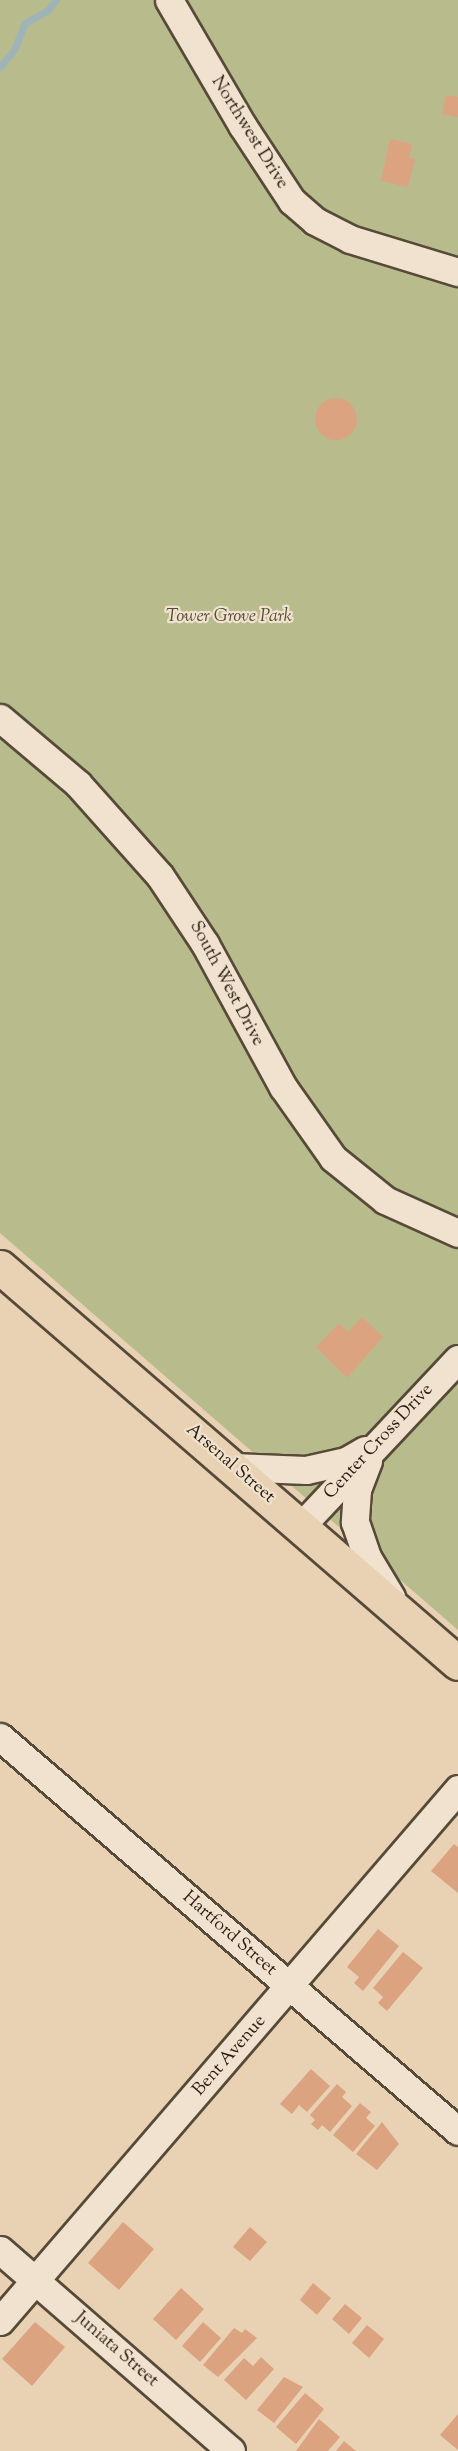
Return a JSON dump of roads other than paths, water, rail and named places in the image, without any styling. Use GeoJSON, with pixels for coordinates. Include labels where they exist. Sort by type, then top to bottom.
{"type":"FeatureCollection","features":[{"type":"Feature","properties":{"kind":"main road","name":"Arsenal Street"},"geometry":{"type":"LineString","coordinates":[[0,1267],[458,1663]]}},
{"type":"Feature","properties":{"kind":"street","name":"Northwest Drive"},"geometry":{"type":"LineString","coordinates":[[169,0],[242,125],[292,201],[315,221],[341,236],[397,256],[458,272]]}},
{"type":"Feature","properties":{"kind":"street","name":"South West Drive"},"geometry":{"type":"LineString","coordinates":[[0,718],[78,784],[160,876],[200,935],[283,1088],[333,1158],[385,1200],[458,1233]]}},
{"type":"Feature","properties":{"kind":"street","name":"Center Cross Drive"},"geometry":{"type":"LineString","coordinates":[[301,1526],[458,1359]]}},
{"type":"Feature","properties":{"kind":"street"},"geometry":{"type":"LineString","coordinates":[[233,1467],[306,1470],[346,1461],[377,1444]]}},
{"type":"Feature","properties":{"kind":"street"},"geometry":{"type":"LineString","coordinates":[[377,1444],[362,1472],[355,1522],[367,1557],[405,1617]]}},
{"type":"Feature","properties":{"kind":"street","name":"Hartford Street"},"geometry":{"type":"LineString","coordinates":[[0,1737],[458,2132]]}},
{"type":"Feature","properties":{"kind":"street","name":"Bent Avenue"},"geometry":{"type":"LineString","coordinates":[[0,2321],[291,1986],[458,1789]]}},
{"type":"Feature","properties":{"kind":"street","name":"Juniata Street"},"geometry":{"type":"LineString","coordinates":[[0,2250],[231,2451]]}},
{"type":"Feature","properties":{"kind":"waterway"},"geometry":{"type":"LineString","coordinates":[[0,67],[14,50],[25,23],[47,11],[56,0]]}},
{"type":"Feature","properties":{"kind":"park label","name":"Tower Grove Park"},"geometry":{"type":"Point","coordinates":[229,617]}}]}
